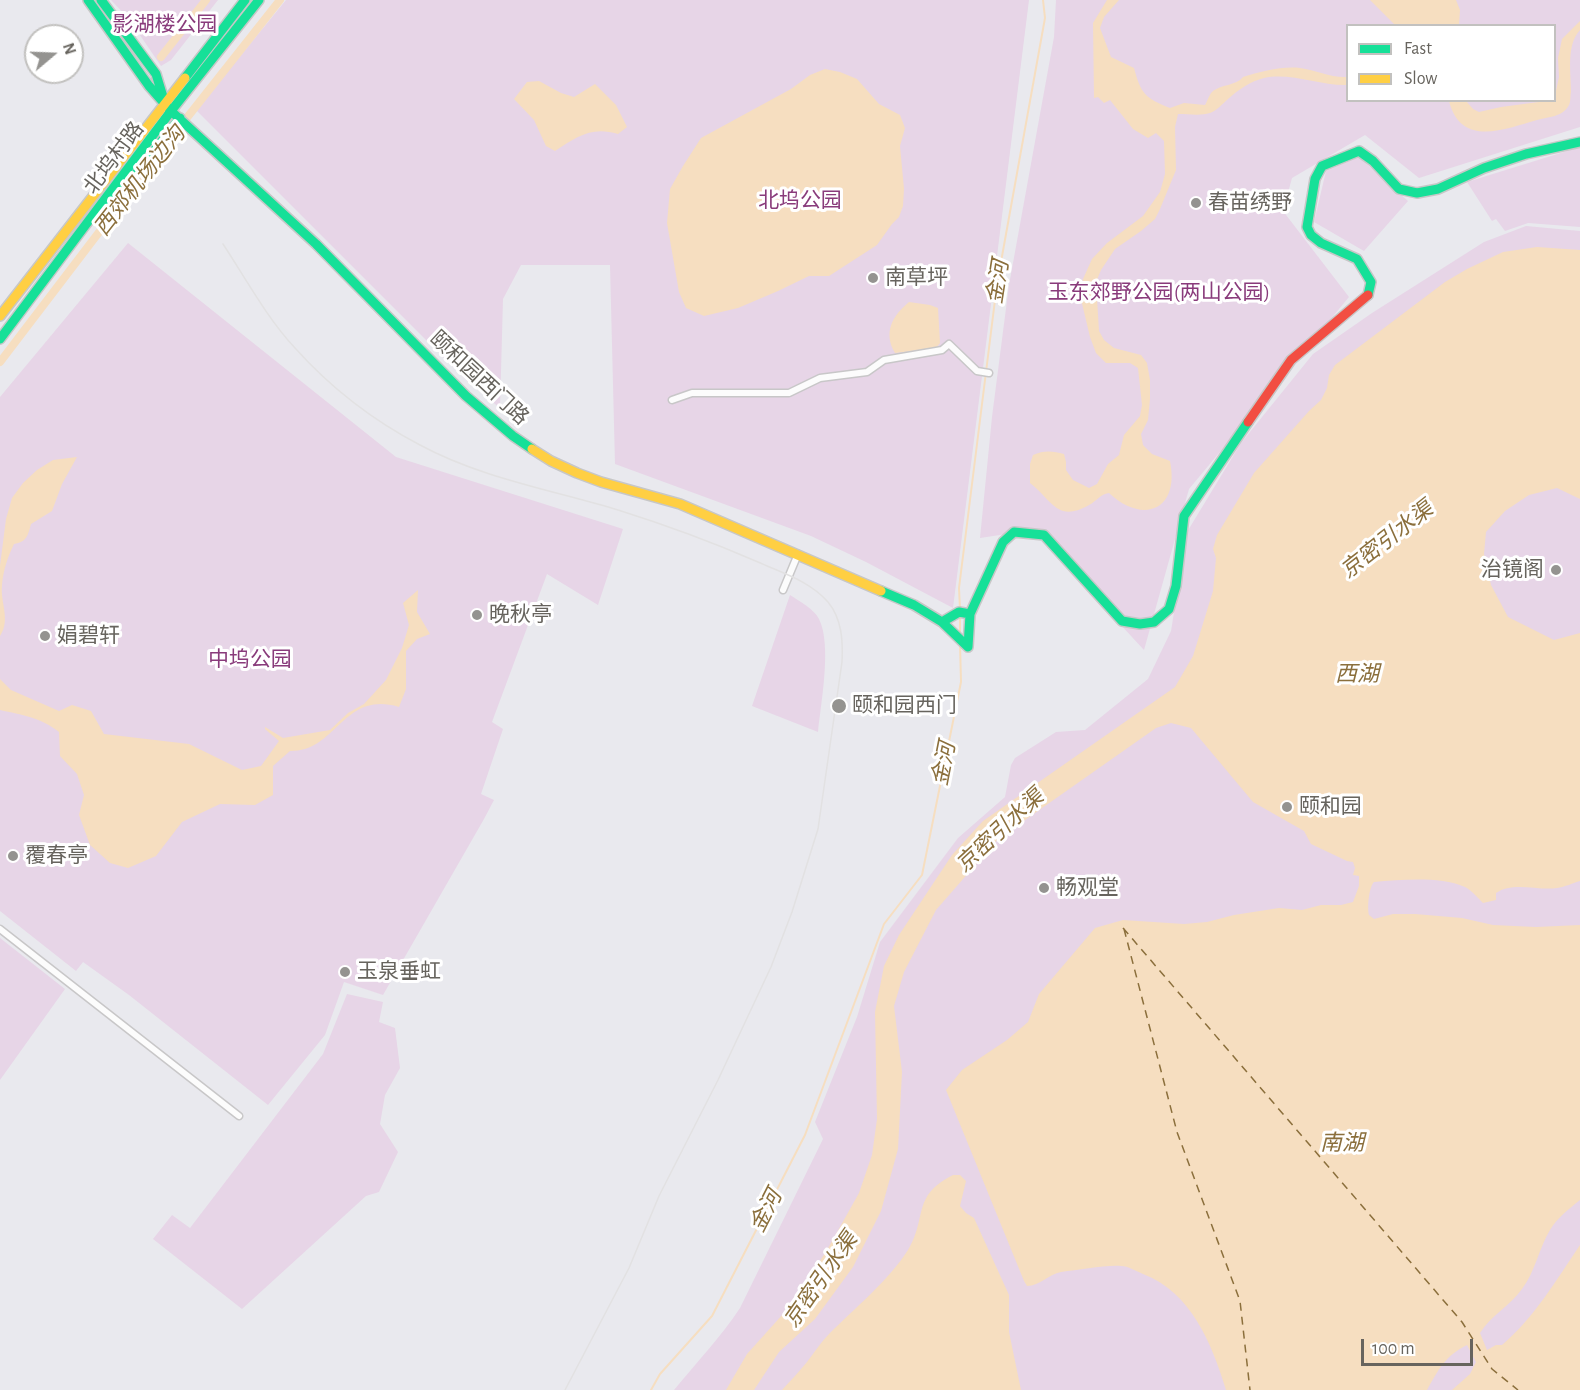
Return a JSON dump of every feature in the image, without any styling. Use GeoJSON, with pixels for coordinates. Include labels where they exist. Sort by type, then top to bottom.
{"type":"FeatureCollection","features":[{"type":"Feature","properties":{"kind":"street"},"geometry":{"type":"LineString","coordinates":[[88,0],[149,86],[165,102]]}},
{"type":"Feature","properties":{"kind":"street"},"geometry":{"type":"LineString","coordinates":[[101,0],[156,74],[165,102]]}},
{"type":"Feature","properties":{"kind":"street","name":"北坞村路"},"geometry":{"type":"LineString","coordinates":[[0,316],[245,0]]}},
{"type":"Feature","properties":{"kind":"street","name":"北坞村路"},"geometry":{"type":"LineString","coordinates":[[0,339],[171,111],[259,0]]}},
{"type":"Feature","properties":{"kind":"street","name":"颐和园西门路"},"geometry":{"type":"LineString","coordinates":[[165,102],[171,111],[324,252],[466,396],[513,436],[577,473],[680,504],[914,605],[942,622],[968,647],[963,612]]}},
{"type":"Feature","properties":{"kind":"street","name":"北坞村路"},"geometry":{"type":"LineString","coordinates":[[93,215],[108,209],[180,118]]}},
{"type":"Feature","properties":{"kind":"street"},"geometry":{"type":"LineString","coordinates":[[942,622],[963,612],[1003,542],[1014,532],[1044,535],[1122,621],[1140,624],[1154,622],[1169,609],[1176,586],[1184,516],[1292,360],[1368,297],[1371,282],[1357,259],[1321,243],[1307,227],[1315,179],[1322,166],[1359,151],[1373,161],[1400,189],[1417,194],[1438,189],[1484,168],[1526,154],[1580,142]]}},
{"type":"Feature","properties":{"kind":"street"},"geometry":{"type":"LineString","coordinates":[[672,400],[692,393],[789,393],[820,378],[867,372],[884,360],[942,350],[949,344],[977,371],[987,373]]}},
{"type":"Feature","properties":{"kind":"street"},"geometry":{"type":"LineString","coordinates":[[783,590],[798,554]]}},
{"type":"Feature","properties":{"kind":"street"},"geometry":{"type":"LineString","coordinates":[[0,929],[239,1116]]}},
{"type":"Feature","properties":{"kind":"green space","name":"影湖楼公园"},"geometry":{"type":"Polygon","coordinates":[[[111,0],[218,0],[171,60],[161,66],[129,19],[111,0]]]}},
{"type":"Feature","properties":{"kind":"green space","name":"北坞公园"},"geometry":{"type":"Polygon","coordinates":[[[286,0],[1029,0],[953,608],[811,536],[615,464],[610,265],[521,265],[503,299],[500,408],[468,382],[196,110],[286,0]]]}},
{"type":"Feature","properties":{"kind":"green space","name":"玉东郊野公园(两山公园)"},"geometry":{"type":"Polygon","coordinates":[[[1056,0],[1580,0],[1580,127],[1419,178],[1365,135],[1292,178],[1283,211],[1349,297],[1189,489],[1144,650],[1033,530],[980,538],[992,417],[1009,285],[1054,37],[1056,0]]]}},
{"type":"Feature","properties":{"kind":"green space"},"geometry":{"type":"Polygon","coordinates":[[[1580,147],[1580,227],[1528,223],[1505,231],[1496,219],[1492,221],[1467,182],[1580,147]]]}},
{"type":"Feature","properties":{"kind":"green space"},"geometry":{"type":"Polygon","coordinates":[[[1359,157],[1408,201],[1364,251],[1314,222],[1326,171],[1359,157]]]}},
{"type":"Feature","properties":{"kind":"green space","name":"颐和园"},"geometry":{"type":"Polygon","coordinates":[[[1526,226],[1580,231],[1580,1390],[674,1390],[717,1340],[740,1308],[823,1139],[815,1122],[857,1017],[880,942],[958,838],[1005,797],[1011,765],[1015,758],[1056,732],[1085,730],[1148,679],[1171,631],[1187,532],[1241,443],[1313,354],[1372,313],[1484,242],[1526,226]]]}},
{"type":"Feature","properties":{"kind":"green space","name":"中坞公园"},"geometry":{"type":"Polygon","coordinates":[[[128,243],[396,457],[623,529],[598,605],[547,574],[492,722],[503,729],[481,794],[494,800],[383,995],[344,982],[325,1035],[268,1105],[129,995],[83,962],[76,971],[0,911],[0,397],[128,243]]]}},
{"type":"Feature","properties":{"kind":"green space"},"geometry":{"type":"Polygon","coordinates":[[[790,595],[814,612],[823,630],[825,658],[818,732],[752,706],[790,595]]]}},
{"type":"Feature","properties":{"kind":"green space"},"geometry":{"type":"Polygon","coordinates":[[[0,938],[65,989],[0,1080],[0,938]]]}},
{"type":"Feature","properties":{"kind":"green space"},"geometry":{"type":"Polygon","coordinates":[[[347,994],[383,1002],[379,1022],[395,1028],[400,1068],[385,1095],[380,1124],[398,1152],[379,1192],[366,1196],[242,1309],[153,1239],[172,1215],[190,1228],[323,1054],[347,994]]]}},
{"type":"Feature","properties":{"kind":"water"},"geometry":{"type":"Polygon","coordinates":[[[1107,0],[1119,0],[1104,17],[1100,28],[1111,57],[1134,68],[1145,94],[1170,108],[1184,103],[1205,105],[1211,93],[1216,89],[1264,71],[1300,68],[1346,77],[1346,85],[1284,77],[1264,78],[1245,86],[1210,113],[1178,114],[1175,127],[1176,170],[1160,209],[1155,219],[1115,249],[1101,270],[1096,282],[1099,331],[1104,340],[1114,348],[1141,355],[1147,363],[1150,399],[1148,420],[1141,434],[1143,445],[1152,454],[1170,461],[1172,478],[1169,491],[1164,501],[1146,510],[1122,503],[1109,493],[1078,510],[1062,511],[1030,483],[1030,464],[1033,455],[1048,451],[1064,454],[1066,470],[1073,480],[1089,488],[1097,484],[1108,464],[1119,455],[1124,435],[1140,416],[1142,405],[1138,368],[1130,363],[1106,363],[1096,353],[1080,295],[1083,279],[1092,259],[1107,243],[1143,216],[1160,192],[1165,174],[1164,141],[1156,133],[1148,138],[1133,129],[1110,100],[1104,103],[1098,97],[1094,98],[1093,23],[1107,0]]]}},
{"type":"Feature","properties":{"kind":"water"},"geometry":{"type":"Polygon","coordinates":[[[1370,0],[1456,0],[1460,10],[1459,24],[1394,24],[1370,0]]]}},
{"type":"Feature","properties":{"kind":"water"},"geometry":{"type":"Polygon","coordinates":[[[1580,21],[1580,30],[1571,51],[1570,102],[1563,112],[1555,116],[1486,132],[1463,125],[1455,116],[1449,102],[1467,102],[1479,112],[1539,102],[1556,102],[1559,77],[1558,58],[1562,39],[1580,21]]]}},
{"type":"Feature","properties":{"kind":"water"},"geometry":{"type":"Polygon","coordinates":[[[825,69],[857,79],[879,104],[900,115],[905,128],[900,146],[904,189],[903,206],[899,217],[877,245],[829,276],[809,276],[738,308],[704,316],[686,308],[679,292],[667,223],[670,189],[683,166],[701,138],[791,89],[810,75],[825,69]]]}},
{"type":"Feature","properties":{"kind":"water"},"geometry":{"type":"Polygon","coordinates":[[[539,81],[574,97],[595,84],[616,105],[627,127],[618,134],[600,131],[585,134],[555,151],[546,146],[534,120],[514,99],[527,82],[539,81]]]}},
{"type":"Feature","properties":{"kind":"water","name":"颐和园"},"geometry":{"type":"Polygon","coordinates":[[[1537,247],[1580,250],[1580,499],[1557,488],[1529,495],[1505,511],[1486,532],[1484,554],[1491,585],[1508,617],[1554,640],[1580,633],[1580,881],[1550,889],[1518,887],[1503,889],[1496,893],[1496,900],[1483,903],[1465,887],[1444,881],[1374,882],[1368,907],[1369,915],[1374,919],[1393,914],[1415,914],[1462,918],[1493,925],[1536,927],[1580,925],[1580,1200],[1560,1217],[1550,1230],[1522,1289],[1480,1333],[1487,1350],[1496,1345],[1502,1345],[1535,1310],[1580,1245],[1580,1390],[1452,1390],[1470,1374],[1476,1362],[1467,1345],[1448,1358],[1427,1390],[1226,1390],[1214,1355],[1197,1321],[1187,1306],[1160,1282],[1124,1266],[1114,1266],[1061,1272],[1027,1286],[946,1090],[962,1070],[1007,1040],[1028,1022],[1039,994],[1095,928],[1123,920],[1184,924],[1207,922],[1279,908],[1302,910],[1321,905],[1341,905],[1353,902],[1359,886],[1359,876],[1353,875],[1355,868],[1353,862],[1311,844],[1304,831],[1253,802],[1191,728],[1171,723],[1156,728],[998,839],[936,910],[904,972],[894,1006],[902,1072],[898,1149],[881,1211],[853,1267],[815,1319],[779,1352],[754,1390],[726,1390],[747,1354],[792,1304],[827,1250],[859,1193],[872,1155],[877,1119],[875,1012],[884,966],[899,935],[952,855],[983,821],[1175,687],[1193,656],[1213,591],[1216,558],[1213,549],[1217,535],[1254,473],[1321,400],[1327,388],[1329,375],[1335,365],[1445,282],[1467,269],[1503,252],[1537,247]]]}},
{"type":"Feature","properties":{"kind":"water"},"geometry":{"type":"Polygon","coordinates":[[[909,302],[938,308],[940,343],[936,348],[895,353],[890,339],[891,325],[898,313],[909,302]]]}},
{"type":"Feature","properties":{"kind":"water"},"geometry":{"type":"Polygon","coordinates":[[[77,457],[62,484],[52,511],[31,524],[22,542],[14,544],[6,564],[3,580],[5,623],[0,636],[0,566],[6,519],[12,498],[37,470],[53,460],[77,457]]]}},
{"type":"Feature","properties":{"kind":"water"},"geometry":{"type":"Polygon","coordinates":[[[418,590],[417,612],[430,634],[417,639],[406,651],[406,689],[399,707],[380,704],[365,707],[352,714],[319,742],[306,749],[290,751],[273,766],[273,795],[255,805],[220,804],[182,822],[156,856],[128,868],[110,863],[90,845],[79,815],[84,795],[77,774],[60,756],[59,732],[38,720],[0,710],[0,679],[11,690],[59,711],[72,705],[91,711],[104,734],[189,744],[242,770],[261,766],[279,741],[265,727],[283,738],[330,730],[348,713],[364,704],[386,680],[402,648],[409,625],[403,603],[418,590]]]}},
{"type":"Feature","properties":{"kind":"water"},"geometry":{"type":"Polygon","coordinates":[[[953,1175],[960,1175],[966,1181],[960,1206],[974,1218],[1009,1295],[1009,1332],[1021,1390],[782,1390],[826,1337],[900,1261],[914,1238],[926,1199],[940,1183],[953,1175]]]}},
{"type":"Feature","properties":{"kind":"waterway"},"geometry":{"type":"LineString","coordinates":[[161,57],[206,0]]}},
{"type":"Feature","properties":{"kind":"waterway","name":"西郊机场边沟"},"geometry":{"type":"LineString","coordinates":[[0,362],[167,143],[280,0]]}},
{"type":"Feature","properties":{"kind":"waterway","name":"金河"},"geometry":{"type":"LineString","coordinates":[[960,609],[959,588],[997,284],[1045,18],[1043,0]]}},
{"type":"Feature","properties":{"kind":"waterway","name":"金河"},"geometry":{"type":"LineString","coordinates":[[960,614],[960,636]]}},
{"type":"Feature","properties":{"kind":"waterway","name":"金河"},"geometry":{"type":"LineString","coordinates":[[651,1390],[660,1374],[712,1316],[805,1135],[884,924],[922,875],[961,682],[960,644]]}},
{"type":"Feature","properties":{"kind":"ferry route"},"geometry":{"type":"LineString","coordinates":[[1123,928],[1462,1322],[1492,1369],[1518,1390]]}},
{"type":"Feature","properties":{"kind":"ferry route"},"geometry":{"type":"LineString","coordinates":[[1124,929],[1177,1132],[1240,1301],[1250,1390]]}},
{"type":"Feature","properties":{"kind":"tram line"},"geometry":{"type":"LineString","coordinates":[[223,244],[266,311],[295,348],[338,390],[386,425],[420,445],[467,466],[654,522],[786,574],[813,588],[821,595],[833,609],[839,623],[842,638],[842,662],[818,829],[792,912],[771,967],[718,1080],[659,1196],[629,1268],[565,1390]]}},
{"type":"Feature","properties":{"kind":"traffic: fast"},"geometry":{"type":"LineString","coordinates":[[88,0],[149,86],[171,111],[316,244],[466,396],[532,449]]}},
{"type":"Feature","properties":{"kind":"traffic: fast"},"geometry":{"type":"LineString","coordinates":[[101,0],[156,74],[164,100]]}},
{"type":"Feature","properties":{"kind":"traffic: fast"},"geometry":{"type":"LineString","coordinates":[[185,78],[245,0]]}},
{"type":"Feature","properties":{"kind":"traffic: fast"},"geometry":{"type":"LineString","coordinates":[[0,339],[171,111],[259,0]]}},
{"type":"Feature","properties":{"kind":"traffic: fast"},"geometry":{"type":"LineString","coordinates":[[96,214],[108,209],[180,118]]}},
{"type":"Feature","properties":{"kind":"traffic: fast"},"geometry":{"type":"LineString","coordinates":[[1368,295],[1371,282],[1357,259],[1321,243],[1311,235],[1307,227],[1315,179],[1322,166],[1359,151],[1373,161],[1399,189],[1417,193],[1438,189],[1484,168],[1526,154],[1580,142]]}},
{"type":"Feature","properties":{"kind":"traffic: fast"},"geometry":{"type":"LineString","coordinates":[[968,647],[970,614],[1003,542],[1014,532],[1044,535],[1122,621],[1140,624],[1154,622],[1169,609],[1176,586],[1184,516],[1248,422]]}},
{"type":"Feature","properties":{"kind":"traffic: fast"},"geometry":{"type":"LineString","coordinates":[[881,591],[914,605],[942,622],[968,647]]}},
{"type":"Feature","properties":{"kind":"traffic: fast"},"geometry":{"type":"LineString","coordinates":[[942,622],[959,612],[970,614]]}},
{"type":"Feature","properties":{"kind":"traffic: slow"},"geometry":{"type":"LineString","coordinates":[[0,316],[185,78]]}},
{"type":"Feature","properties":{"kind":"traffic: slow"},"geometry":{"type":"LineString","coordinates":[[532,449],[577,473],[680,504],[881,591]]}},
{"type":"Feature","properties":{"kind":"traffic: jam"},"geometry":{"type":"LineString","coordinates":[[1248,422],[1291,360],[1368,295]]}},
{"type":"Feature","properties":{"kind":"place","name":"春苗绣野"},"geometry":{"type":"Point","coordinates":[1196,203]}},
{"type":"Feature","properties":{"kind":"place","name":"南草坪"},"geometry":{"type":"Point","coordinates":[873,278]}},
{"type":"Feature","properties":{"kind":"place","name":"治镜阁"},"geometry":{"type":"Point","coordinates":[1556,570]}},
{"type":"Feature","properties":{"kind":"place","name":"晚秋亭"},"geometry":{"type":"Point","coordinates":[477,615]}},
{"type":"Feature","properties":{"kind":"place","name":"娟碧轩"},"geometry":{"type":"Point","coordinates":[45,636]}},
{"type":"Feature","properties":{"kind":"place","name":"颐和园西门"},"geometry":{"type":"Point","coordinates":[839,706]}},
{"type":"Feature","properties":{"kind":"place","name":"颐和园"},"geometry":{"type":"Point","coordinates":[1287,807]}},
{"type":"Feature","properties":{"kind":"place","name":"覆春亭"},"geometry":{"type":"Point","coordinates":[13,856]}},
{"type":"Feature","properties":{"kind":"place","name":"畅观堂"},"geometry":{"type":"Point","coordinates":[1044,888]}},
{"type":"Feature","properties":{"kind":"place","name":"玉泉垂虹"},"geometry":{"type":"Point","coordinates":[345,972]}},
{"type":"Feature","properties":{"kind":"water label","name":"京密引水渠"},"geometry":{"type":"Point","coordinates":[1387,540]}},
{"type":"Feature","properties":{"kind":"water label","name":"西湖"},"geometry":{"type":"Point","coordinates":[1357,674]}},
{"type":"Feature","properties":{"kind":"water label","name":"京密引水渠"},"geometry":{"type":"Point","coordinates":[1000,831]}},
{"type":"Feature","properties":{"kind":"water label","name":"南湖"},"geometry":{"type":"Point","coordinates":[1342,1143]}},
{"type":"Feature","properties":{"kind":"water label","name":"京密引水渠"},"geometry":{"type":"Point","coordinates":[821,1280]}}]}
